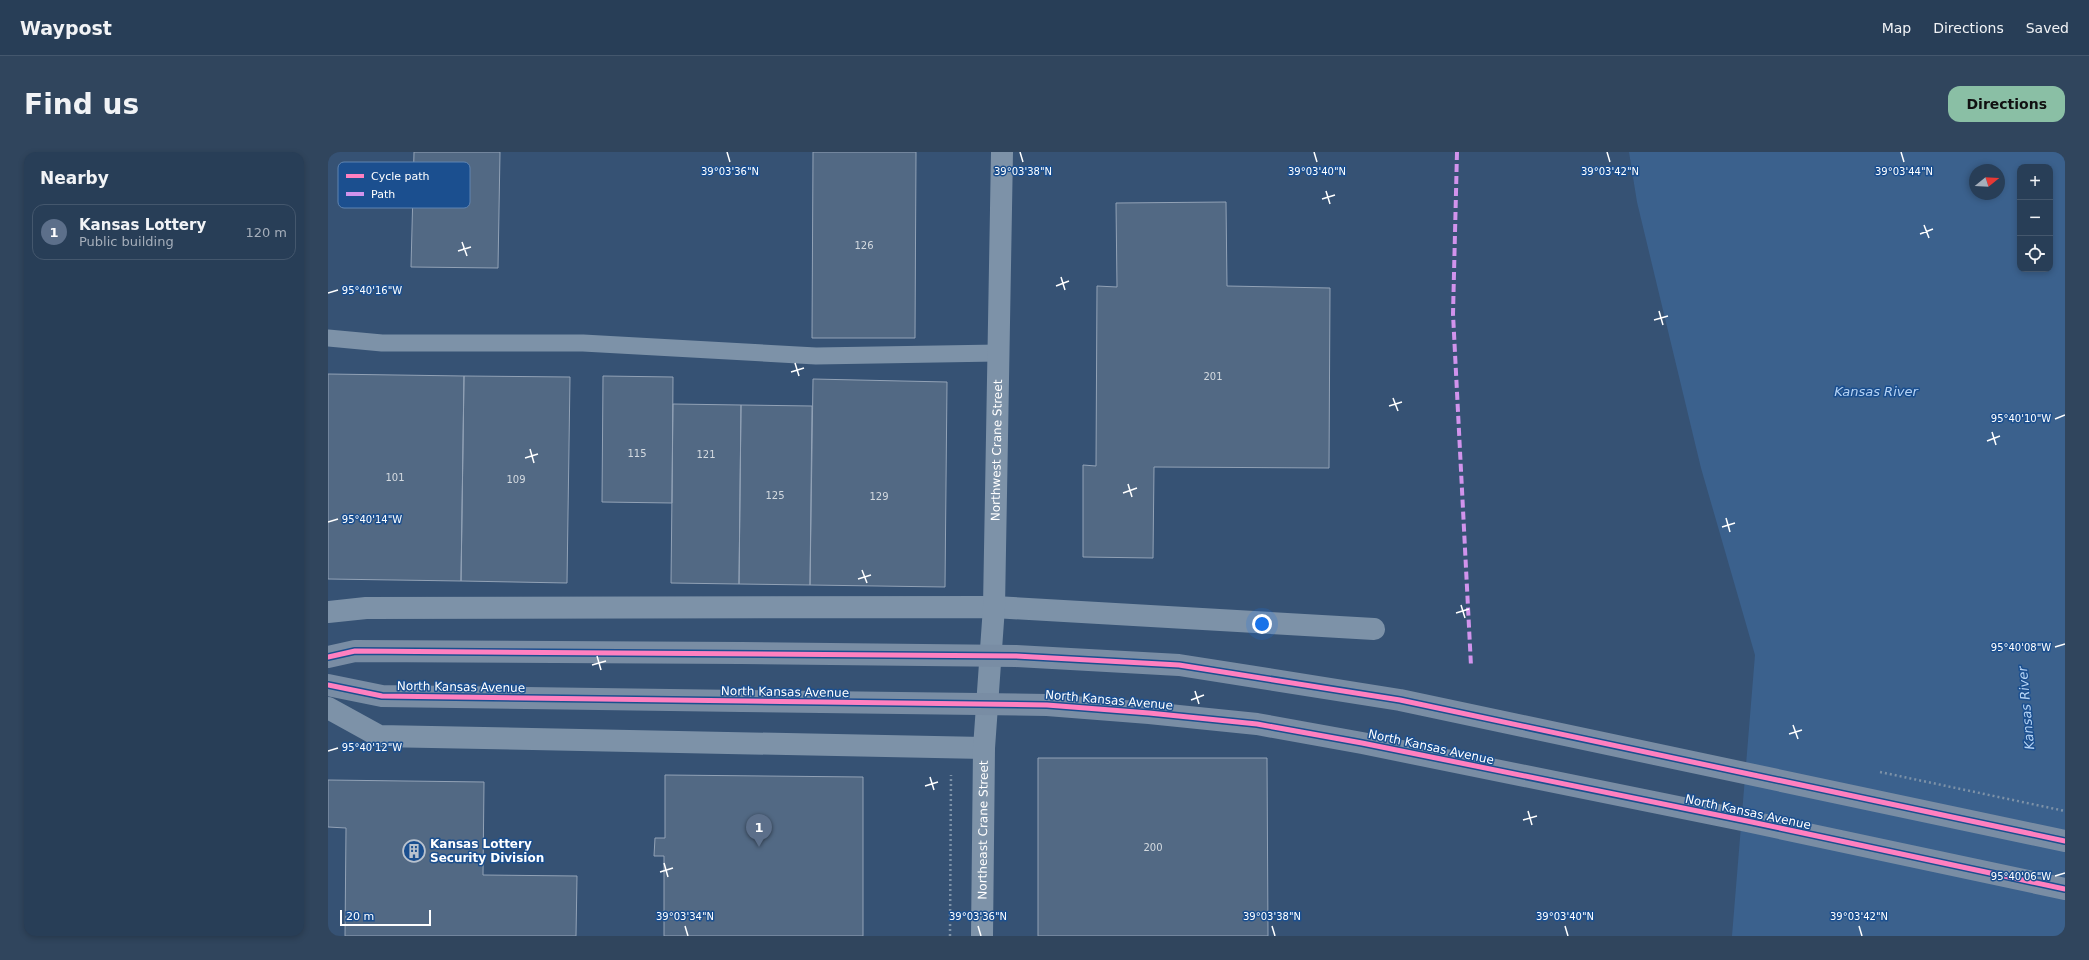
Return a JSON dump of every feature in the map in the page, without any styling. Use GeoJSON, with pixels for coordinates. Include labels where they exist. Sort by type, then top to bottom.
{"type":"FeatureCollection","features":[{"type":"Feature","properties":{"kind":"main road"},"geometry":{"type":"LineString","coordinates":[[328,657],[355,651],[1016,656],[1179,665],[1400,700],[2065,841]]}},
{"type":"Feature","properties":{"kind":"main road","name":"North Kansas Avenue"},"geometry":{"type":"LineString","coordinates":[[328,685],[382,696],[1047,704],[1257,724],[1362,743],[1747,821],[2065,889]]}},
{"type":"Feature","properties":{"kind":"street","name":"Northwest Crane Street"},"geometry":{"type":"LineString","coordinates":[[984,748],[994,607],[1002,152]]}},
{"type":"Feature","properties":{"kind":"street"},"geometry":{"type":"LineString","coordinates":[[328,612],[366,608],[994,607],[1374,628]]}},
{"type":"Feature","properties":{"kind":"street"},"geometry":{"type":"LineString","coordinates":[[328,708],[380,736],[984,748]]}},
{"type":"Feature","properties":{"kind":"street","name":"Northeast Crane Street"},"geometry":{"type":"LineString","coordinates":[[982,936],[984,748]]}},
{"type":"Feature","properties":{"kind":"lane"},"geometry":{"type":"LineString","coordinates":[[328,338],[382,343],[583,343],[816,356],[998,353]]}},
{"type":"Feature","properties":{"kind":"path"},"geometry":{"type":"LineString","coordinates":[[950,936],[951,774]]}},
{"type":"Feature","properties":{"kind":"water","name":"Kansas River"},"geometry":{"type":"Polygon","coordinates":[[[1629,152],[2065,152],[2065,936],[1732,936],[1755,655],[1701,468],[1637,202],[1629,152]]]}},
{"type":"Feature","properties":{"kind":"building"},"geometry":{"type":"Polygon","coordinates":[[[414,152],[500,152],[498,268],[411,267],[413,208],[470,208],[470,162],[414,162],[414,152]]]}},
{"type":"Feature","properties":{"kind":"building"},"geometry":{"type":"Polygon","coordinates":[[[813,152],[916,152],[915,338],[812,338],[813,152]]]}},
{"type":"Feature","properties":{"kind":"building"},"geometry":{"type":"Polygon","coordinates":[[[1226,202],[1227,286],[1330,288],[1329,468],[1154,467],[1153,558],[1083,557],[1083,465],[1096,466],[1097,286],[1117,287],[1116,203],[1226,202]]]}},
{"type":"Feature","properties":{"kind":"building"},"geometry":{"type":"Polygon","coordinates":[[[328,374],[464,376],[461,581],[328,579],[328,374]]]}},
{"type":"Feature","properties":{"kind":"building"},"geometry":{"type":"Polygon","coordinates":[[[464,376],[570,377],[567,583],[461,581],[464,376]]]}},
{"type":"Feature","properties":{"kind":"building"},"geometry":{"type":"Polygon","coordinates":[[[603,376],[673,377],[672,503],[602,502],[603,376]]]}},
{"type":"Feature","properties":{"kind":"building"},"geometry":{"type":"Polygon","coordinates":[[[813,379],[947,382],[945,587],[810,585],[813,379]]]}},
{"type":"Feature","properties":{"kind":"building"},"geometry":{"type":"Polygon","coordinates":[[[673,404],[741,405],[739,584],[671,583],[673,404]]]}},
{"type":"Feature","properties":{"kind":"building"},"geometry":{"type":"Polygon","coordinates":[[[741,405],[812,406],[810,585],[739,584],[741,405]]]}},
{"type":"Feature","properties":{"kind":"building"},"geometry":{"type":"Polygon","coordinates":[[[1038,758],[1267,758],[1268,936],[1038,936],[1038,758]]]}},
{"type":"Feature","properties":{"kind":"building"},"geometry":{"type":"Polygon","coordinates":[[[665,775],[863,777],[863,936],[664,936],[664,856],[654,856],[655,838],[665,838],[665,775]]]}},
{"type":"Feature","properties":{"kind":"building","name":"Kansas Lottery Security Division"},"geometry":{"type":"Polygon","coordinates":[[[328,780],[484,782],[483,875],[577,876],[576,936],[345,936],[346,828],[328,827],[328,780]]]}},
{"type":"Feature","properties":{"kind":"marked path"},"geometry":{"type":"LineString","coordinates":[[1457,152],[1453,314],[1471,666]]}},
{"type":"Feature","properties":{"kind":"cycle path"},"geometry":{"type":"LineString","coordinates":[[328,657],[355,651],[1016,656],[1179,665],[1400,700],[2065,841]]}},
{"type":"Feature","properties":{"kind":"cycle path"},"geometry":{"type":"LineString","coordinates":[[328,685],[382,696],[1047,705],[1149,713],[1257,724],[1362,743],[1747,821],[2065,889]]}},
{"type":"Feature","properties":{"kind":"place","name":"Kansas Lottery"},"geometry":{"type":"Point","coordinates":[759,847]}},
{"type":"Feature","properties":{"kind":"place","name":"Kansas Lottery Security Division"},"geometry":{"type":"Point","coordinates":[414,851]}}]}
